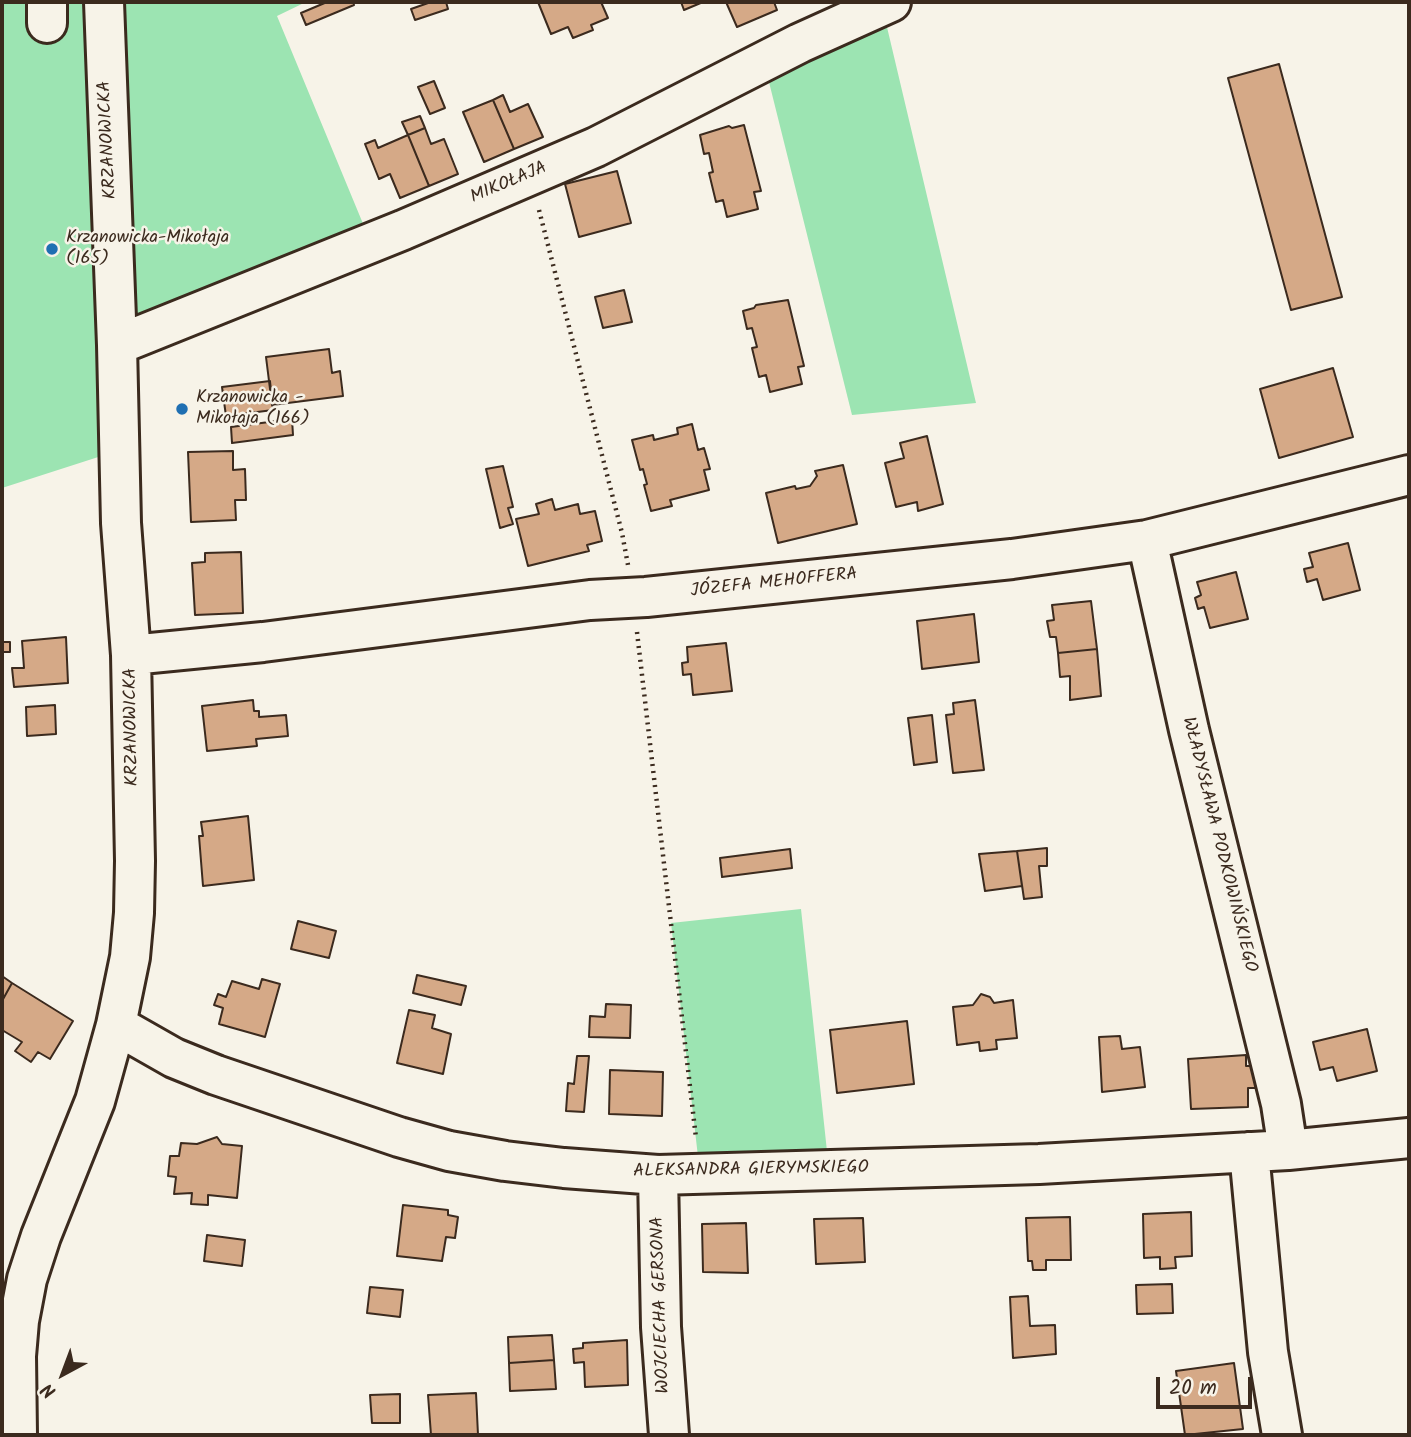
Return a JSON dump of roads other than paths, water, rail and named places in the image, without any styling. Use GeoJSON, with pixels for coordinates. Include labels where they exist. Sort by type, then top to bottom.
{"type":"FeatureCollection","features":[{"type":"Feature","properties":{"kind":"street","name":"KRZANOWICKA"},"geometry":{"type":"LineString","coordinates":[[17,1435],[16,1356],[27,1279],[41,1236],[95,1101],[116,1025],[130,957],[134,913],[131,655],[121,523],[104,2]]}},
{"type":"Feature","properties":{"kind":"street","name":"MIKOŁAJA"},"geometry":{"type":"LineString","coordinates":[[117,345],[403,230],[596,147],[800,43],[891,2]]}},
{"type":"Feature","properties":{"kind":"street","name":"JÓZEFA MEHOFFERA"},"geometry":{"type":"LineString","coordinates":[[131,655],[263,642],[590,600],[634,598],[1012,559],[1147,540],[1409,475]]}},
{"type":"Feature","properties":{"kind":"street","name":"WŁADYSŁAWA PODKOWIŃSKIEGO"},"geometry":{"type":"LineString","coordinates":[[1147,540],[1189,730],[1281,1104],[1288,1150]]}},
{"type":"Feature","properties":{"kind":"street","name":"ALEKSANDRA GIERYMSKIEGO"},"geometry":{"type":"LineString","coordinates":[[116,1025],[174,1058],[216,1075],[324,1113],[449,1151],[505,1161],[658,1175],[1039,1164],[1288,1150],[1409,1138]]}},
{"type":"Feature","properties":{"kind":"street"},"geometry":{"type":"LineString","coordinates":[[1249,1152],[1268,1352],[1282,1435]]}},
{"type":"Feature","properties":{"kind":"street","name":"WOJCIECHA GERSONA"},"geometry":{"type":"LineString","coordinates":[[658,1175],[661,1327],[669,1435]]}},
{"type":"Feature","properties":{"kind":"place","name":"Krzanowicka-Mikołaja (165)"},"geometry":{"type":"Point","coordinates":[52,249]}},
{"type":"Feature","properties":{"kind":"place","name":"Krzanowicka - Mikołaja (166)"},"geometry":{"type":"Point","coordinates":[182,409]}}]}
